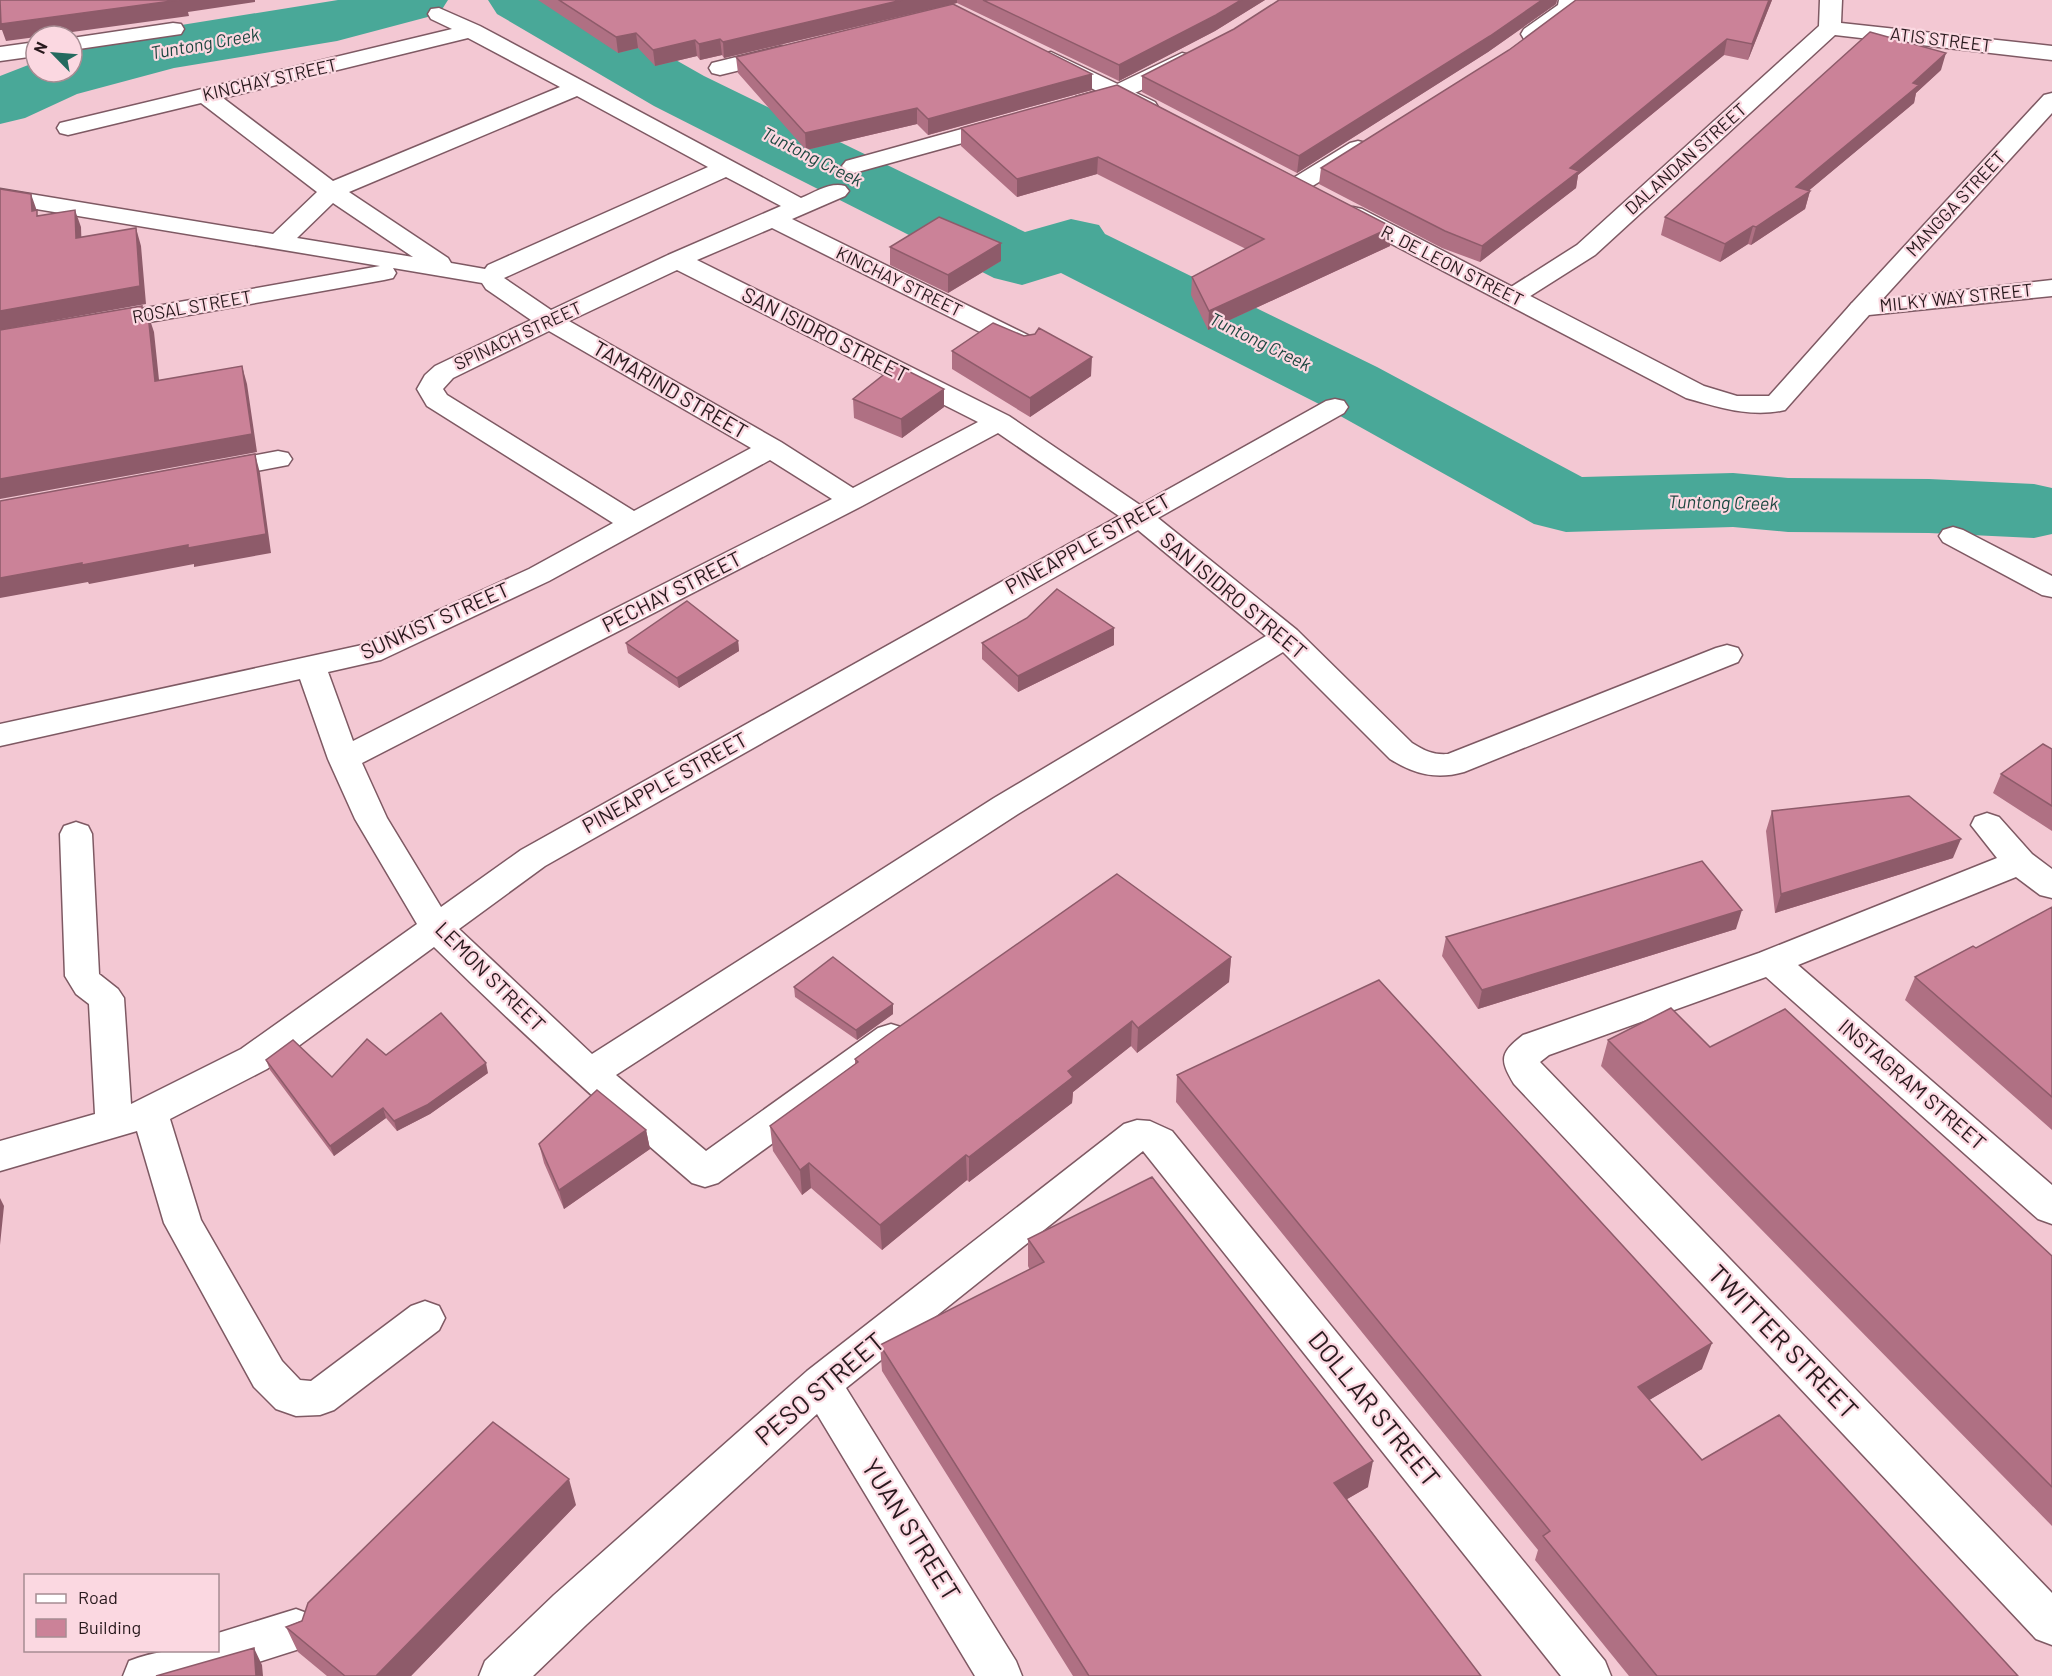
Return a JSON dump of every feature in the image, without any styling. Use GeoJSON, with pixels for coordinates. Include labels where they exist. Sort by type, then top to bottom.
{"type":"FeatureCollection","features":[{"type":"Feature","properties":{"kind":"street"},"geometry":{"type":"LineString","coordinates":[[1514,46],[1567,8],[1570,0]]}},
{"type":"Feature","properties":{"kind":"street"},"geometry":{"type":"LineString","coordinates":[[1830,28],[1831,0]]}},
{"type":"Feature","properties":{"kind":"street"},"geometry":{"type":"LineString","coordinates":[[439,14],[801,207]]}},
{"type":"Feature","properties":{"kind":"street","name":"ATIS STREET"},"geometry":{"type":"LineString","coordinates":[[1830,28],[2052,53]]}},
{"type":"Feature","properties":{"kind":"street","name":"DALANDAN STREET"},"geometry":{"type":"LineString","coordinates":[[1512,297],[1586,250],[1830,28]]}},
{"type":"Feature","properties":{"kind":"street"},"geometry":{"type":"LineString","coordinates":[[84,42],[173,29]]}},
{"type":"Feature","properties":{"kind":"street","name":"KINCHAY STREET"},"geometry":{"type":"LineString","coordinates":[[68,128],[472,31]]}},
{"type":"Feature","properties":{"kind":"street"},"geometry":{"type":"LineString","coordinates":[[1027,46],[1171,120]]}},
{"type":"Feature","properties":{"kind":"street"},"geometry":{"type":"LineString","coordinates":[[720,68],[798,49]]}},
{"type":"Feature","properties":{"kind":"street"},"geometry":{"type":"LineString","coordinates":[[1061,108],[1119,92],[1203,49]]}},
{"type":"Feature","properties":{"kind":"street"},"geometry":{"type":"LineString","coordinates":[[0,54],[24,51]]}},
{"type":"Feature","properties":{"kind":"street"},"geometry":{"type":"LineString","coordinates":[[280,241],[331,191],[578,88]]}},
{"type":"Feature","properties":{"kind":"street"},"geometry":{"type":"LineString","coordinates":[[205,95],[331,191],[448,269]]}},
{"type":"Feature","properties":{"kind":"street","name":"MANGGA STREET"},"geometry":{"type":"LineString","coordinates":[[1861,308],[2052,100]]}},
{"type":"Feature","properties":{"kind":"street"},"geometry":{"type":"LineString","coordinates":[[854,166],[1027,118]]}},
{"type":"Feature","properties":{"kind":"street","name":"R. DE LEON STREET"},"geometry":{"type":"LineString","coordinates":[[1381,134],[1305,189],[1695,392],[1736,404],[1776,404],[1861,308]]}},
{"type":"Feature","properties":{"kind":"street"},"geometry":{"type":"LineString","coordinates":[[0,196],[491,277],[497,270],[728,167]]}},
{"type":"Feature","properties":{"kind":"street","name":"SPINACH STREET"},"geometry":{"type":"LineString","coordinates":[[633,523],[432,394],[430,389],[432,381],[442,372],[677,260],[837,191]]}},
{"type":"Feature","properties":{"kind":"street","name":"KINCHAY STREET"},"geometry":{"type":"LineString","coordinates":[[773,219],[1025,344]]}},
{"type":"Feature","properties":{"kind":"street","name":"SAN ISIDRO STREET"},"geometry":{"type":"LineString","coordinates":[[677,260],[999,422],[1138,516],[1286,637],[1401,751],[1417,762],[1434,767],[1453,764],[1727,655]]}},
{"type":"Feature","properties":{"kind":"street","name":"ROSAL STREET"},"geometry":{"type":"LineString","coordinates":[[81,326],[384,273]]}},
{"type":"Feature","properties":{"kind":"street","name":"TAMARIND STREET"},"geometry":{"type":"LineString","coordinates":[[491,277],[495,284],[550,321],[771,448],[852,500]]}},
{"type":"Feature","properties":{"kind":"street","name":"MILKY WAY STREET"},"geometry":{"type":"LineString","coordinates":[[1861,308],[2052,288]]}},
{"type":"Feature","properties":{"kind":"street","name":"PINEAPPLE STREET"},"geometry":{"type":"LineString","coordinates":[[0,1156],[132,1118],[254,1059],[533,858],[1335,407]]}},
{"type":"Feature","properties":{"kind":"street","name":"PECHAY STREET"},"geometry":{"type":"LineString","coordinates":[[344,759],[852,500],[999,422]]}},
{"type":"Feature","properties":{"kind":"street","name":"SUNKIST STREET"},"geometry":{"type":"LineString","coordinates":[[0,735],[370,653],[539,575],[771,448]]}},
{"type":"Feature","properties":{"kind":"street"},"geometry":{"type":"LineString","coordinates":[[186,476],[278,459]]}},
{"type":"Feature","properties":{"kind":"street"},"geometry":{"type":"LineString","coordinates":[[1953,536],[2052,588]]}},
{"type":"Feature","properties":{"kind":"street"},"geometry":{"type":"LineString","coordinates":[[591,1073],[1006,806],[1286,637]]}},
{"type":"Feature","properties":{"kind":"street","name":"LEMON STREET"},"geometry":{"type":"LineString","coordinates":[[311,667],[344,759],[371,819],[437,928],[536,1025],[705,1172],[916,1019]]}},
{"type":"Feature","properties":{"kind":"street"},"geometry":{"type":"LineString","coordinates":[[1987,825],[2020,862],[2052,886]]}},
{"type":"Feature","properties":{"kind":"street"},"geometry":{"type":"LineString","coordinates":[[76,834],[81,976],[88,985],[106,998],[132,1118],[183,1223],[268,1374],[286,1394],[301,1401],[320,1397],[424,1318]]}},
{"type":"Feature","properties":{"kind":"street"},"geometry":{"type":"LineString","coordinates":[[1771,962],[2020,862]]}},
{"type":"Feature","properties":{"kind":"street","name":"TWITTER STREET"},"geometry":{"type":"LineString","coordinates":[[1771,962],[1536,1045],[1521,1057],[1527,1074],[2052,1624]]}},
{"type":"Feature","properties":{"kind":"street","name":"INSTAGRAM STREET"},"geometry":{"type":"LineString","coordinates":[[1771,962],[2052,1208]]}},
{"type":"Feature","properties":{"kind":"street","name":"PESO STREET"},"geometry":{"type":"LineString","coordinates":[[501,1676],[578,1602],[821,1384],[1137,1135],[1150,1136],[1159,1142]]}},
{"type":"Feature","properties":{"kind":"street","name":"DOLLAR STREET"},"geometry":{"type":"LineString","coordinates":[[1159,1142],[1589,1676]]}},
{"type":"Feature","properties":{"kind":"street","name":"YUAN STREET"},"geometry":{"type":"LineString","coordinates":[[821,1384],[1000,1676]]}},
{"type":"Feature","properties":{"kind":"street"},"geometry":{"type":"LineString","coordinates":[[145,1676],[296,1630]]}},
{"type":"Feature","properties":{"kind":"building"},"geometry":{"type":"Polygon","coordinates":[[[0,0],[179,0],[1,24],[0,0]]]}},
{"type":"Feature","properties":{"kind":"building"},"geometry":{"type":"Polygon","coordinates":[[[559,0],[902,0],[723,42],[720,39],[699,44],[695,40],[653,50],[636,33],[616,37],[559,0]]]}},
{"type":"Feature","properties":{"kind":"building"},"geometry":{"type":"Polygon","coordinates":[[[983,0],[1241,0],[1119,65],[983,0]]]}},
{"type":"Feature","properties":{"kind":"building"},"geometry":{"type":"Polygon","coordinates":[[[1279,0],[1542,0],[1490,36],[1299,156],[1142,76],[1234,29],[1279,0]]]}},
{"type":"Feature","properties":{"kind":"building"},"geometry":{"type":"Polygon","coordinates":[[[1576,0],[1769,0],[1752,44],[1727,39],[1570,168],[1579,171],[1482,246],[1445,231],[1321,168],[1509,50],[1576,0]]]}},
{"type":"Feature","properties":{"kind":"building"},"geometry":{"type":"Polygon","coordinates":[[[953,4],[1092,74],[928,119],[917,108],[805,133],[736,57],[953,4]]]}},
{"type":"Feature","properties":{"kind":"building"},"geometry":{"type":"Polygon","coordinates":[[[1870,32],[1946,53],[1913,83],[1919,85],[1796,187],[1810,191],[1756,227],[1753,226],[1725,244],[1665,217],[1870,32]]]}},
{"type":"Feature","properties":{"kind":"building"},"geometry":{"type":"Polygon","coordinates":[[[1117,85],[1392,227],[1209,311],[1192,277],[1264,239],[1098,157],[1017,179],[961,128],[1117,85]]]}},
{"type":"Feature","properties":{"kind":"building"},"geometry":{"type":"Polygon","coordinates":[[[0,189],[31,194],[32,211],[37,210],[37,216],[75,210],[76,238],[136,228],[140,286],[0,311],[0,189]]]}},
{"type":"Feature","properties":{"kind":"building"},"geometry":{"type":"Polygon","coordinates":[[[939,217],[1001,243],[948,275],[890,247],[939,217]]]}},
{"type":"Feature","properties":{"kind":"building"},"geometry":{"type":"Polygon","coordinates":[[[142,306],[142,315],[148,314],[155,381],[242,366],[252,434],[0,479],[0,330],[142,306]]]}},
{"type":"Feature","properties":{"kind":"building"},"geometry":{"type":"Polygon","coordinates":[[[993,323],[1024,336],[1035,334],[1039,328],[1092,357],[1030,398],[952,351],[993,323]]]}},
{"type":"Feature","properties":{"kind":"building"},"geometry":{"type":"Polygon","coordinates":[[[896,365],[944,389],[901,419],[853,399],[896,365]]]}},
{"type":"Feature","properties":{"kind":"building"},"geometry":{"type":"Polygon","coordinates":[[[255,454],[266,534],[188,548],[188,545],[0,578],[0,501],[255,454]]]}},
{"type":"Feature","properties":{"kind":"building"},"geometry":{"type":"Polygon","coordinates":[[[1057,589],[1114,628],[1018,676],[982,643],[1027,618],[1057,589]]]}},
{"type":"Feature","properties":{"kind":"building"},"geometry":{"type":"Polygon","coordinates":[[[687,601],[738,641],[677,678],[626,643],[687,601]]]}},
{"type":"Feature","properties":{"kind":"building"},"geometry":{"type":"Polygon","coordinates":[[[2043,744],[2052,749],[2052,806],[2001,774],[2043,744]]]}},
{"type":"Feature","properties":{"kind":"building"},"geometry":{"type":"Polygon","coordinates":[[[1909,796],[1961,839],[1781,894],[1772,811],[1909,796]]]}},
{"type":"Feature","properties":{"kind":"building"},"geometry":{"type":"Polygon","coordinates":[[[1702,861],[1742,910],[1482,990],[1446,937],[1702,861]]]}},
{"type":"Feature","properties":{"kind":"building"},"geometry":{"type":"Polygon","coordinates":[[[1117,874],[1231,957],[1138,1028],[1132,1021],[1068,1071],[1073,1077],[969,1157],[966,1155],[880,1225],[809,1163],[800,1170],[770,1126],[858,1062],[855,1059],[886,1036],[1117,874]]]}},
{"type":"Feature","properties":{"kind":"building"},"geometry":{"type":"Polygon","coordinates":[[[2052,907],[2052,1097],[1915,977],[1973,946],[1976,948],[2052,907]]]}},
{"type":"Feature","properties":{"kind":"building"},"geometry":{"type":"Polygon","coordinates":[[[833,957],[893,1004],[856,1030],[794,987],[833,957]]]}},
{"type":"Feature","properties":{"kind":"building"},"geometry":{"type":"Polygon","coordinates":[[[1379,980],[1712,1343],[1638,1387],[1702,1460],[1779,1415],[2018,1676],[1657,1676],[1543,1536],[1550,1531],[1177,1075],[1379,980]]]}},
{"type":"Feature","properties":{"kind":"building"},"geometry":{"type":"Polygon","coordinates":[[[1671,1008],[1710,1047],[1785,1009],[2052,1256],[2052,1487],[1608,1040],[1671,1008]]]}},
{"type":"Feature","properties":{"kind":"building"},"geometry":{"type":"Polygon","coordinates":[[[441,1013],[486,1063],[427,1105],[394,1121],[383,1108],[330,1146],[266,1060],[293,1040],[332,1077],[367,1039],[386,1055],[441,1013]]]}},
{"type":"Feature","properties":{"kind":"building"},"geometry":{"type":"Polygon","coordinates":[[[597,1090],[646,1130],[559,1190],[539,1144],[597,1090]]]}},
{"type":"Feature","properties":{"kind":"building"},"geometry":{"type":"Polygon","coordinates":[[[1152,1177],[1373,1461],[1334,1483],[1481,1676],[1089,1676],[880,1345],[1044,1262],[1028,1239],[1152,1177]]]}},
{"type":"Feature","properties":{"kind":"building"},"geometry":{"type":"Polygon","coordinates":[[[493,1422],[569,1479],[376,1676],[345,1676],[286,1627],[302,1621],[308,1603],[493,1422]]]}},
{"type":"Feature","properties":{"kind":"building"},"geometry":{"type":"Polygon","coordinates":[[[254,1648],[256,1676],[156,1676],[254,1648]]]}},
{"type":"Feature","properties":{"kind":"waterway","name":"Tuntong Creek"},"geometry":{"type":"LineString","coordinates":[[0,103],[52,79],[169,48],[337,21],[415,0]]}},
{"type":"Feature","properties":{"kind":"waterway","name":"Tuntong Creek"},"geometry":{"type":"LineString","coordinates":[[521,0],[679,91],[1022,261],[1071,242],[1075,250],[1347,385],[1566,505],[1733,500],[1788,505],[1929,506],[2034,511]]}},
{"type":"Feature","properties":{"kind":"waterway","name":"Tuntong Creek"},"geometry":{"type":"LineString","coordinates":[[2034,511],[2052,504]]}}]}
